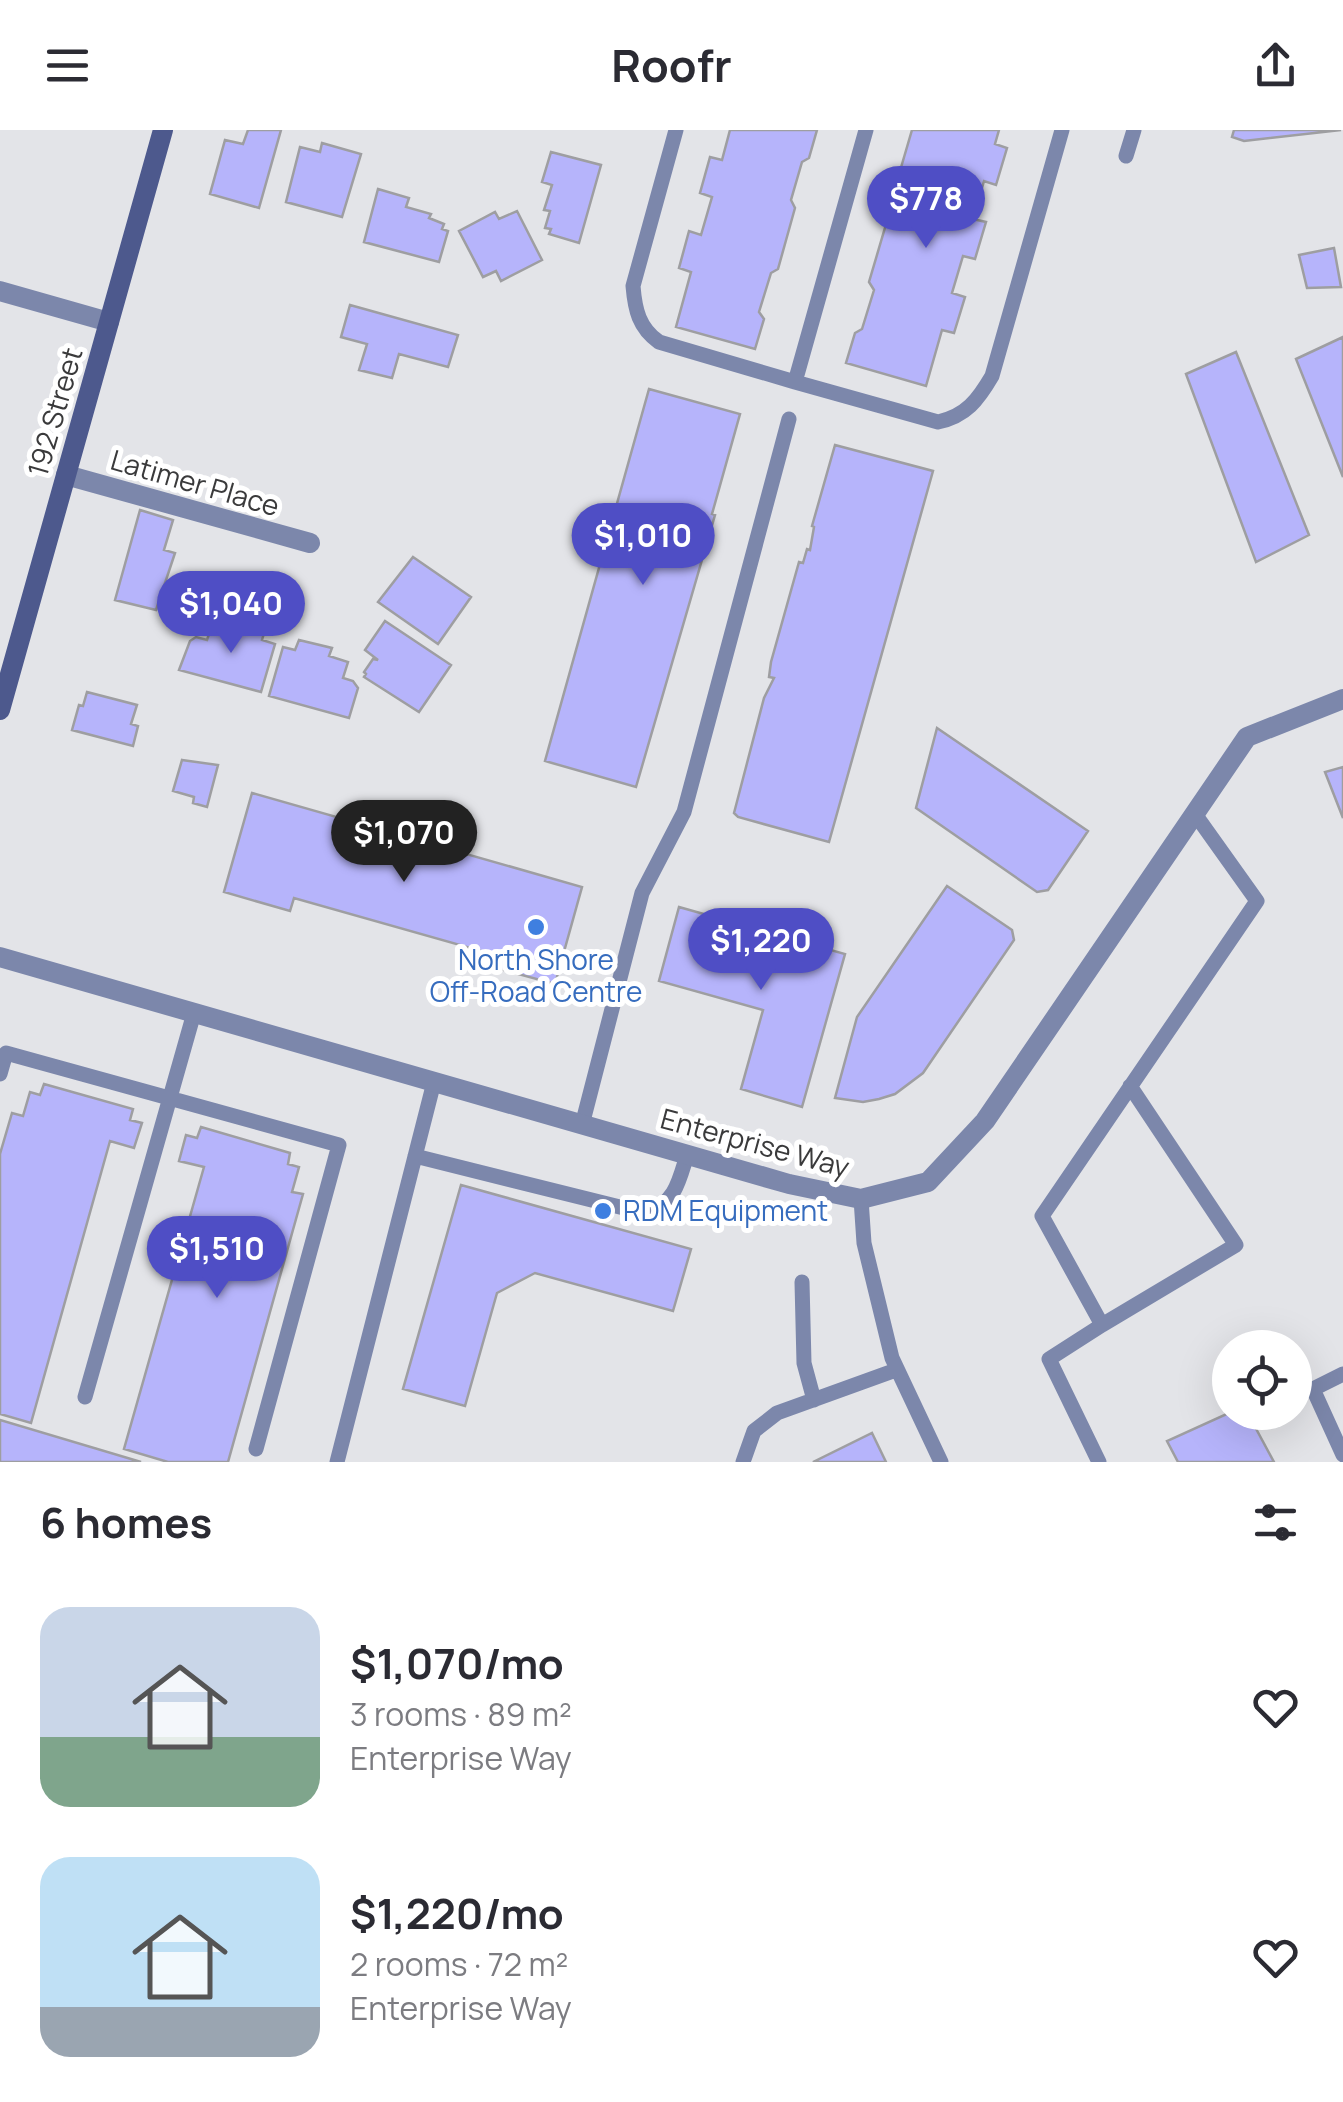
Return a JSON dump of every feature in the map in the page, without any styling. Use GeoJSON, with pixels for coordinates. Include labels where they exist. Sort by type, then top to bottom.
{"type":"FeatureCollection","features":[{"type":"Feature","properties":{"kind":"main road","name":"192 Street"},"geometry":{"type":"LineString","coordinates":[[0,710],[163,130]]}},
{"type":"Feature","properties":{"kind":"street"},"geometry":{"type":"LineString","coordinates":[[0,291],[109,322]]}},
{"type":"Feature","properties":{"kind":"street","name":"Latimer Place"},"geometry":{"type":"LineString","coordinates":[[66,475],[310,543]]}},
{"type":"Feature","properties":{"kind":"street","name":"Enterprise Way"},"geometry":{"type":"LineString","coordinates":[[0,957],[789,1184],[861,1199],[928,1182],[986,1121],[1247,738],[1343,699]]}},
{"type":"Feature","properties":{"kind":"lane"},"geometry":{"type":"LineString","coordinates":[[676,130],[634,286],[635,311],[646,333],[659,342],[938,422],[953,419],[975,405],[992,376],[1062,130]]}},
{"type":"Feature","properties":{"kind":"lane"},"geometry":{"type":"LineString","coordinates":[[794,382],[866,130]]}},
{"type":"Feature","properties":{"kind":"lane"},"geometry":{"type":"LineString","coordinates":[[1126,156],[1134,130]]}},
{"type":"Feature","properties":{"kind":"lane"},"geometry":{"type":"LineString","coordinates":[[582,1125],[642,893],[684,812],[790,419]]}},
{"type":"Feature","properties":{"kind":"lane"},"geometry":{"type":"LineString","coordinates":[[1102,1326],[1042,1216],[1258,901],[1195,814]]}},
{"type":"Feature","properties":{"kind":"lane"},"geometry":{"type":"LineString","coordinates":[[85,1397],[194,1013]]}},
{"type":"Feature","properties":{"kind":"lane"},"geometry":{"type":"LineString","coordinates":[[0,1074],[6,1053],[339,1144],[256,1449]]}},
{"type":"Feature","properties":{"kind":"lane"},"geometry":{"type":"LineString","coordinates":[[337,1462],[434,1082]]}},
{"type":"Feature","properties":{"kind":"lane"},"geometry":{"type":"LineString","coordinates":[[1099,1462],[1049,1359],[1236,1244],[1130,1086]]}},
{"type":"Feature","properties":{"kind":"lane"},"geometry":{"type":"LineString","coordinates":[[415,1156],[648,1214],[667,1204],[687,1155]]}},
{"type":"Feature","properties":{"kind":"lane"},"geometry":{"type":"LineString","coordinates":[[861,1199],[864,1243],[896,1370],[941,1462]]}},
{"type":"Feature","properties":{"kind":"lane"},"geometry":{"type":"LineString","coordinates":[[802,1282],[804,1362],[814,1400]]}},
{"type":"Feature","properties":{"kind":"lane"},"geometry":{"type":"LineString","coordinates":[[742,1462],[754,1432],[777,1413],[896,1370]]}},
{"type":"Feature","properties":{"kind":"lane"},"geometry":{"type":"LineString","coordinates":[[1343,1374],[1313,1389],[1343,1455]]}},
{"type":"Feature","properties":{"kind":"building"},"geometry":{"type":"Polygon","coordinates":[[[248,130],[281,130],[259,208],[210,194],[225,140],[243,144],[248,130]]]}},
{"type":"Feature","properties":{"kind":"building"},"geometry":{"type":"Polygon","coordinates":[[[730,130],[817,130],[791,200],[795,208],[778,269],[771,273],[759,312],[764,319],[755,349],[676,327],[691,272],[679,268],[689,231],[701,235],[712,197],[700,193],[710,157],[722,160],[730,130]]]}},
{"type":"Feature","properties":{"kind":"building"},"geometry":{"type":"Polygon","coordinates":[[[912,130],[999,130],[995,144],[1007,148],[996,185],[984,181],[973,219],[986,222],[975,259],[963,256],[952,293],[965,297],[954,333],[942,330],[926,386],[846,363],[874,290],[869,282],[887,221],[894,218],[905,179],[900,171],[912,130]]]}},
{"type":"Feature","properties":{"kind":"building"},"geometry":{"type":"Polygon","coordinates":[[[1234,130],[1341,130],[1244,141],[1232,137],[1234,130]]]}},
{"type":"Feature","properties":{"kind":"building"},"geometry":{"type":"Polygon","coordinates":[[[322,143],[361,154],[342,217],[286,202],[300,147],[320,152],[322,143]]]}},
{"type":"Feature","properties":{"kind":"building"},"geometry":{"type":"Polygon","coordinates":[[[551,152],[601,165],[579,243],[549,234],[551,229],[545,228],[550,211],[544,210],[552,185],[542,182],[551,152]]]}},
{"type":"Feature","properties":{"kind":"building"},"geometry":{"type":"Polygon","coordinates":[[[378,189],[409,198],[406,207],[431,214],[429,218],[444,224],[442,229],[448,231],[439,262],[364,242],[378,189]]]}},
{"type":"Feature","properties":{"kind":"building"},"geometry":{"type":"Polygon","coordinates":[[[517,211],[542,260],[501,281],[496,271],[483,277],[459,231],[495,212],[499,219],[517,211]]]}},
{"type":"Feature","properties":{"kind":"building"},"geometry":{"type":"Polygon","coordinates":[[[1334,248],[1341,287],[1307,288],[1299,255],[1334,248]]]}},
{"type":"Feature","properties":{"kind":"building"},"geometry":{"type":"Polygon","coordinates":[[[350,305],[458,335],[448,367],[399,354],[392,378],[359,370],[367,344],[341,337],[350,305]]]}},
{"type":"Feature","properties":{"kind":"building"},"geometry":{"type":"Polygon","coordinates":[[[1343,337],[1343,477],[1296,359],[1343,337]]]}},
{"type":"Feature","properties":{"kind":"building"},"geometry":{"type":"Polygon","coordinates":[[[1236,352],[1309,535],[1256,562],[1186,374],[1236,352]]]}},
{"type":"Feature","properties":{"kind":"building"},"geometry":{"type":"Polygon","coordinates":[[[649,389],[740,414],[712,514],[715,515],[636,787],[545,761],[649,389]]]}},
{"type":"Feature","properties":{"kind":"building"},"geometry":{"type":"Polygon","coordinates":[[[835,445],[933,471],[829,842],[734,813],[764,698],[774,678],[769,677],[771,662],[799,562],[803,563],[807,549],[810,550],[812,526],[835,445]]]}},
{"type":"Feature","properties":{"kind":"building"},"geometry":{"type":"Polygon","coordinates":[[[140,510],[173,520],[164,550],[175,553],[156,610],[115,600],[140,510]]]}},
{"type":"Feature","properties":{"kind":"building"},"geometry":{"type":"Polygon","coordinates":[[[413,557],[471,597],[438,644],[378,602],[413,557]]]}},
{"type":"Feature","properties":{"kind":"building"},"geometry":{"type":"Polygon","coordinates":[[[385,621],[451,665],[419,712],[364,677],[373,659],[378,660],[365,650],[385,621]]]}},
{"type":"Feature","properties":{"kind":"building"},"geometry":{"type":"Polygon","coordinates":[[[234,622],[265,630],[262,640],[275,644],[261,692],[179,670],[190,641],[196,637],[207,640],[217,624],[232,628],[234,622]]]}},
{"type":"Feature","properties":{"kind":"building"},"geometry":{"type":"Polygon","coordinates":[[[299,640],[332,648],[329,656],[348,662],[343,678],[353,681],[358,688],[349,718],[269,696],[283,647],[295,650],[299,640]]]}},
{"type":"Feature","properties":{"kind":"building"},"geometry":{"type":"Polygon","coordinates":[[[87,692],[137,705],[131,724],[138,726],[133,746],[72,730],[87,692]]]}},
{"type":"Feature","properties":{"kind":"building"},"geometry":{"type":"Polygon","coordinates":[[[937,728],[1088,831],[1048,890],[1037,892],[916,808],[937,728]]]}},
{"type":"Feature","properties":{"kind":"building"},"geometry":{"type":"Polygon","coordinates":[[[182,760],[218,765],[207,807],[193,803],[194,797],[173,791],[182,760]]]}},
{"type":"Feature","properties":{"kind":"building"},"geometry":{"type":"Polygon","coordinates":[[[1343,767],[1343,818],[1325,772],[1343,767]]]}},
{"type":"Feature","properties":{"kind":"building"},"geometry":{"type":"Polygon","coordinates":[[[252,793],[582,887],[555,984],[489,966],[492,954],[294,898],[290,911],[224,892],[252,793]]]}},
{"type":"Feature","properties":{"kind":"building"},"geometry":{"type":"Polygon","coordinates":[[[947,886],[1012,930],[1014,940],[923,1073],[895,1094],[879,1099],[863,1102],[835,1098],[857,1017],[947,886]]]}},
{"type":"Feature","properties":{"kind":"building"},"geometry":{"type":"Polygon","coordinates":[[[679,907],[845,954],[802,1107],[741,1089],[763,1010],[659,981],[679,907]]]}},
{"type":"Feature","properties":{"kind":"building"},"geometry":{"type":"Polygon","coordinates":[[[44,1084],[133,1109],[130,1120],[142,1123],[134,1148],[110,1141],[31,1423],[0,1414],[0,1154],[12,1113],[23,1116],[30,1092],[40,1095],[44,1084]]]}},
{"type":"Feature","properties":{"kind":"building"},"geometry":{"type":"Polygon","coordinates":[[[201,1127],[290,1153],[288,1164],[299,1167],[292,1192],[303,1194],[228,1462],[168,1462],[124,1449],[204,1167],[179,1161],[186,1135],[197,1138],[201,1127]]]}},
{"type":"Feature","properties":{"kind":"building"},"geometry":{"type":"Polygon","coordinates":[[[461,1185],[691,1249],[673,1311],[535,1273],[497,1293],[465,1406],[403,1389],[461,1185]]]}},
{"type":"Feature","properties":{"kind":"building"},"geometry":{"type":"Polygon","coordinates":[[[0,1420],[141,1462],[0,1462],[0,1420]]]}},
{"type":"Feature","properties":{"kind":"building"},"geometry":{"type":"Polygon","coordinates":[[[1212,1421],[1212,1430],[1257,1430],[1274,1462],[1178,1462],[1167,1441],[1212,1421]]]}},
{"type":"Feature","properties":{"kind":"building"},"geometry":{"type":"Polygon","coordinates":[[[872,1433],[886,1462],[813,1462],[872,1433]]]}},
{"type":"Feature","properties":{"kind":"place","name":"North Shore Off-Road Centre"},"geometry":{"type":"Point","coordinates":[536,927]}},
{"type":"Feature","properties":{"kind":"place","name":"RDM Equipment"},"geometry":{"type":"Point","coordinates":[603,1211]}}]}
